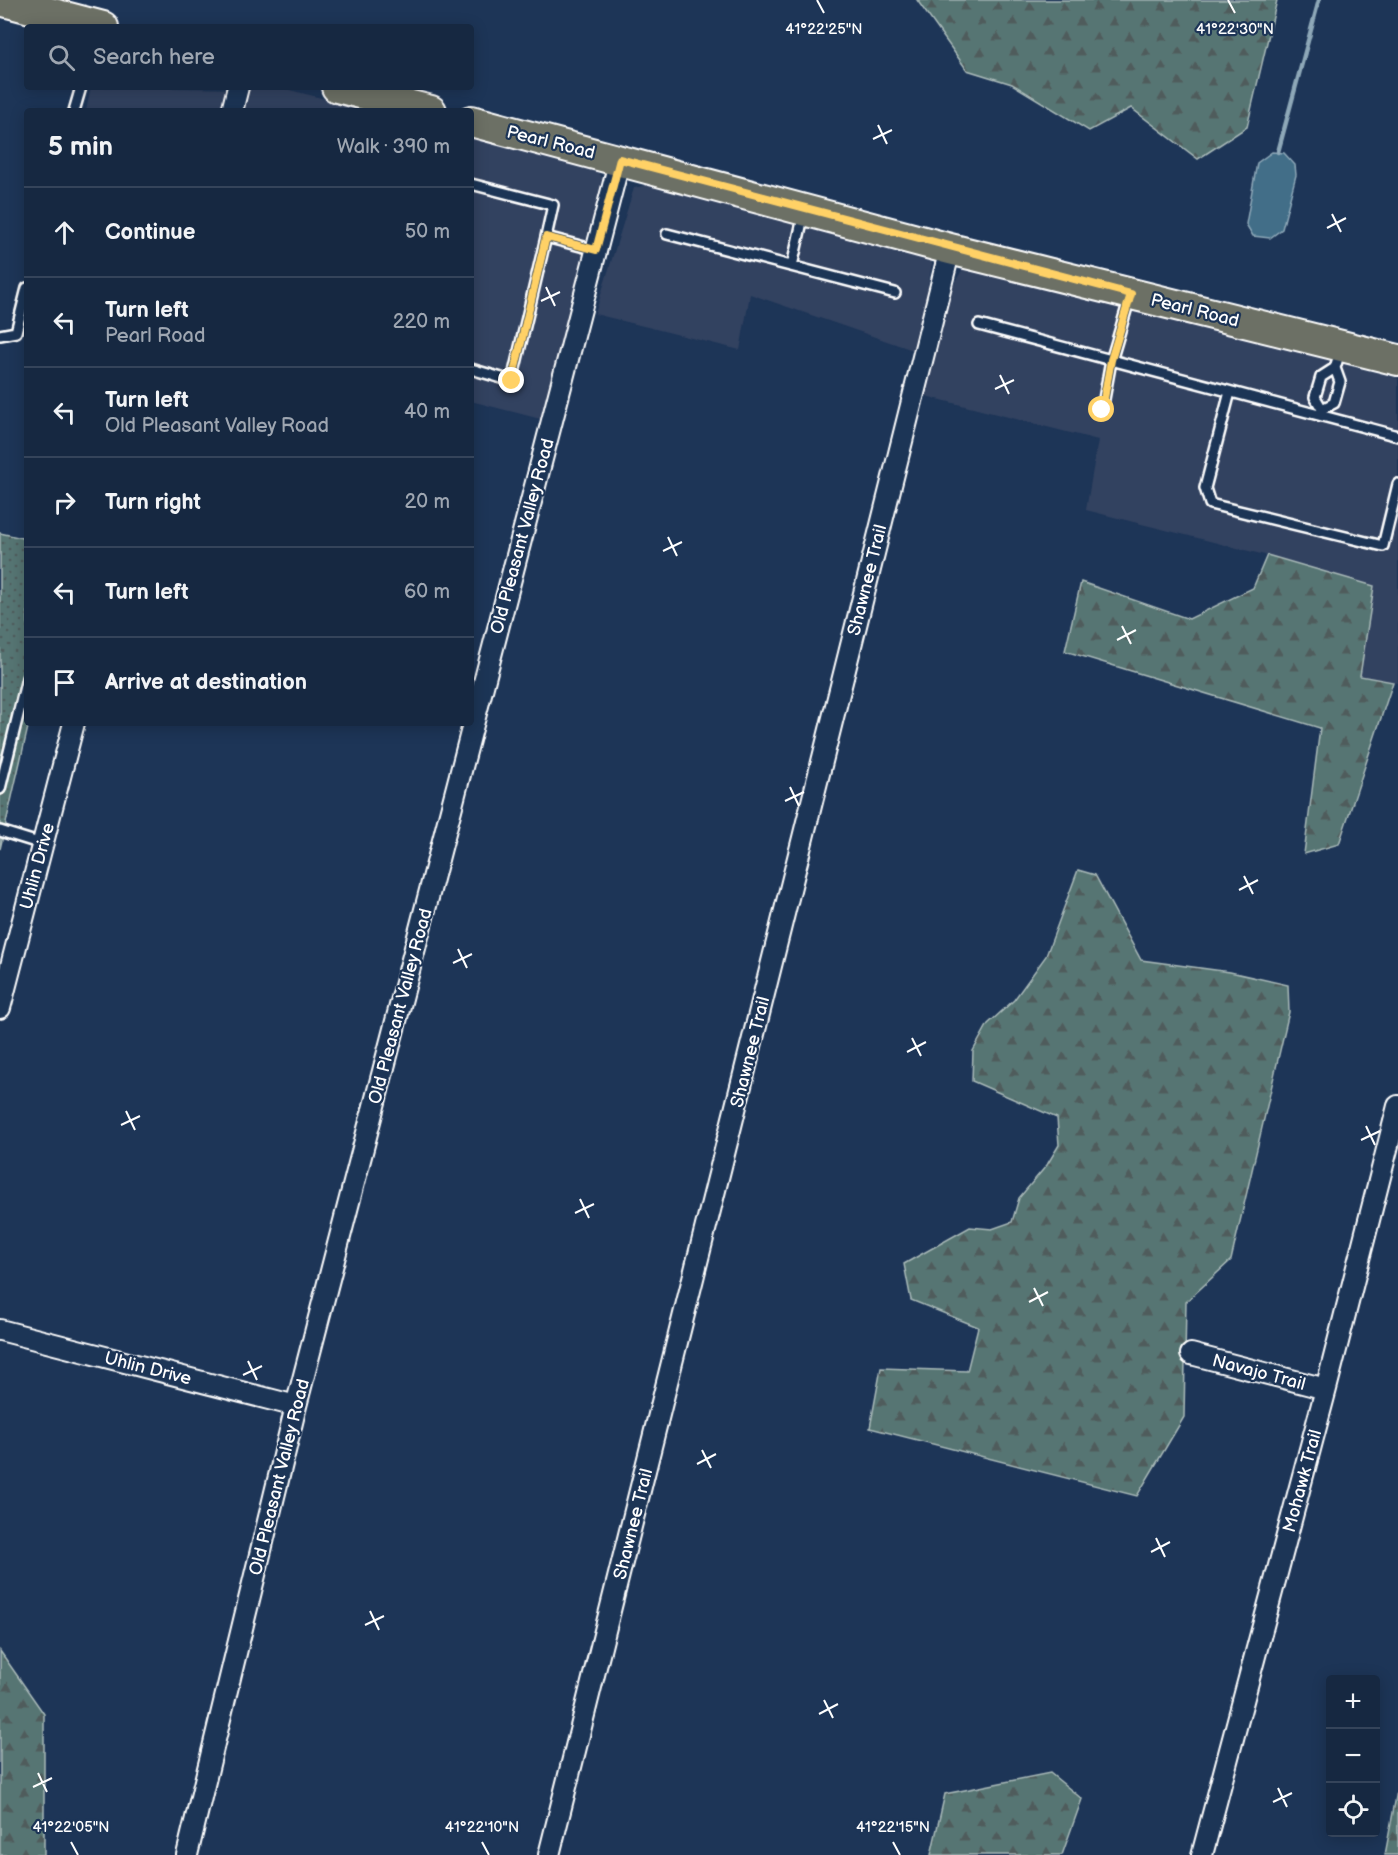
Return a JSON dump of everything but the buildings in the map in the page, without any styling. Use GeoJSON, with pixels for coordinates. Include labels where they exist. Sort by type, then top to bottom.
{"type":"FeatureCollection","features":[{"type":"Feature","properties":{"kind":"main road"},"geometry":{"type":"LineString","coordinates":[[0,0],[45,6],[92,24]]}},
{"type":"Feature","properties":{"kind":"main road"},"geometry":{"type":"LineString","coordinates":[[349,90],[419,108]]}},
{"type":"Feature","properties":{"kind":"main road","name":"Pearl Road"},"geometry":{"type":"LineString","coordinates":[[474,122],[950,249],[1131,294],[1338,357],[1398,360]]}},
{"type":"Feature","properties":{"kind":"street"},"geometry":{"type":"LineString","coordinates":[[233,108],[237,90]]}},
{"type":"Feature","properties":{"kind":"street","name":"Old Pleasant Valley Road"},"geometry":{"type":"LineString","coordinates":[[474,720],[620,159]]}},
{"type":"Feature","properties":{"kind":"street","name":"Shawnee Trail"},"geometry":{"type":"LineString","coordinates":[[549,1855],[950,249]]}},
{"type":"Feature","properties":{"kind":"street","name":"Uhlin Drive"},"geometry":{"type":"LineString","coordinates":[[0,1008],[6,963],[42,844],[73,726]]}},
{"type":"Feature","properties":{"kind":"street","name":"Old Pleasant Valley Road"},"geometry":{"type":"LineString","coordinates":[[187,1855],[296,1406],[472,726]]}},
{"type":"Feature","properties":{"kind":"street","name":"Mohawk Trail"},"geometry":{"type":"LineString","coordinates":[[1202,1855],[1326,1389],[1398,1106]]}},
{"type":"Feature","properties":{"kind":"street","name":"Uhlin Drive"},"geometry":{"type":"LineString","coordinates":[[0,1330],[296,1406]]}},
{"type":"Feature","properties":{"kind":"street","name":"Navajo Trail"},"geometry":{"type":"LineString","coordinates":[[1191,1354],[1326,1389]]}},
{"type":"Feature","properties":{"kind":"lane"},"geometry":{"type":"LineString","coordinates":[[75,108],[80,90]]}},
{"type":"Feature","properties":{"kind":"lane"},"geometry":{"type":"LineString","coordinates":[[474,185],[553,205],[512,381],[474,370]]}},
{"type":"Feature","properties":{"kind":"lane"},"geometry":{"type":"LineString","coordinates":[[792,266],[805,210]]}},
{"type":"Feature","properties":{"kind":"lane"},"geometry":{"type":"LineString","coordinates":[[668,234],[895,293]]}},
{"type":"Feature","properties":{"kind":"lane"},"geometry":{"type":"LineString","coordinates":[[546,237],[596,250]]}},
{"type":"Feature","properties":{"kind":"lane"},"geometry":{"type":"LineString","coordinates":[[1102,410],[1111,360],[1131,294]]}},
{"type":"Feature","properties":{"kind":"lane"},"geometry":{"type":"LineString","coordinates":[[0,335],[16,332],[24,300]]}},
{"type":"Feature","properties":{"kind":"lane"},"geometry":{"type":"LineString","coordinates":[[979,325],[1230,392],[1321,412],[1398,436]]}},
{"type":"Feature","properties":{"kind":"lane"},"geometry":{"type":"LineString","coordinates":[[1321,412],[1334,403],[1340,382],[1338,357]]}},
{"type":"Feature","properties":{"kind":"lane"},"geometry":{"type":"LineString","coordinates":[[1321,412],[1315,397],[1321,377],[1338,357]]}},
{"type":"Feature","properties":{"kind":"lane"},"geometry":{"type":"LineString","coordinates":[[1230,392],[1205,488],[1210,504],[1383,546],[1398,484]]}},
{"type":"Feature","properties":{"kind":"lane"},"geometry":{"type":"LineString","coordinates":[[0,789],[24,690]]}},
{"type":"Feature","properties":{"kind":"lane"},"geometry":{"type":"LineString","coordinates":[[0,831],[42,844]]}},
{"type":"Feature","properties":{"kind":"shaded area"},"geometry":{"type":"Polygon","coordinates":[[[90,90],[290,90],[360,108],[87,108],[90,90]]]}},
{"type":"Feature","properties":{"kind":"shaded area"},"geometry":{"type":"Polygon","coordinates":[[[474,137],[594,168],[602,178],[599,208],[560,424],[474,402],[474,137]]]}},
{"type":"Feature","properties":{"kind":"shaded area"},"geometry":{"type":"Polygon","coordinates":[[[1272,152],[1284,153],[1295,165],[1296,175],[1282,229],[1270,238],[1253,236],[1246,224],[1257,163],[1272,152]]]}},
{"type":"Feature","properties":{"kind":"shaded area"},"geometry":{"type":"Polygon","coordinates":[[[647,185],[927,256],[932,263],[926,299],[913,350],[750,294],[740,350],[595,314],[634,188],[647,185]]]}},
{"type":"Feature","properties":{"kind":"shaded area"},"geometry":{"type":"Polygon","coordinates":[[[964,267],[989,271],[1398,378],[1398,683],[1359,676],[1309,566],[1086,510],[1098,440],[922,395],[945,299],[964,267]]]}},
{"type":"Feature","properties":{"kind":"green space"},"geometry":{"type":"Polygon","coordinates":[[[917,0],[1277,0],[1247,127],[1198,159],[1131,108],[1089,131],[1012,84],[967,70],[917,0]]]}},
{"type":"Feature","properties":{"kind":"green space"},"geometry":{"type":"Polygon","coordinates":[[[0,533],[24,538],[24,726],[28,726],[0,849],[0,533]]]}},
{"type":"Feature","properties":{"kind":"green space"},"geometry":{"type":"Polygon","coordinates":[[[1267,555],[1374,586],[1360,676],[1393,682],[1339,844],[1304,854],[1320,728],[1065,651],[1081,582],[1189,619],[1253,588],[1267,555]]]}},
{"type":"Feature","properties":{"kind":"green space"},"geometry":{"type":"Polygon","coordinates":[[[1078,870],[1095,875],[1141,960],[1230,972],[1288,985],[1289,1012],[1231,1260],[1186,1302],[1184,1417],[1137,1496],[870,1428],[881,1368],[967,1371],[978,1327],[911,1300],[904,1264],[970,1227],[992,1229],[1012,1222],[1019,1198],[1047,1165],[1059,1145],[1057,1118],[972,1081],[973,1051],[988,1024],[1014,1000],[1046,956],[1078,870]]]}},
{"type":"Feature","properties":{"kind":"green space"},"geometry":{"type":"Polygon","coordinates":[[[0,1651],[44,1714],[44,1855],[0,1855],[0,1651]]]}},
{"type":"Feature","properties":{"kind":"green space"},"geometry":{"type":"Polygon","coordinates":[[[1050,1773],[1082,1799],[1062,1855],[931,1855],[945,1794],[1050,1773]]]}},
{"type":"Feature","properties":{"kind":"green space"},"geometry":{"type":"Polygon","coordinates":[[[1398,1786],[1398,1855],[1385,1855],[1398,1786]]]}},
{"type":"Feature","properties":{"kind":"waterway"},"geometry":{"type":"LineString","coordinates":[[1278,152],[1319,0]]}},
{"type":"Feature","properties":{"kind":"route"},"geometry":{"type":"LineString","coordinates":[[512,381],[546,237],[596,250],[620,159],[950,249],[1131,294],[1111,360],[1102,410]]}}]}
